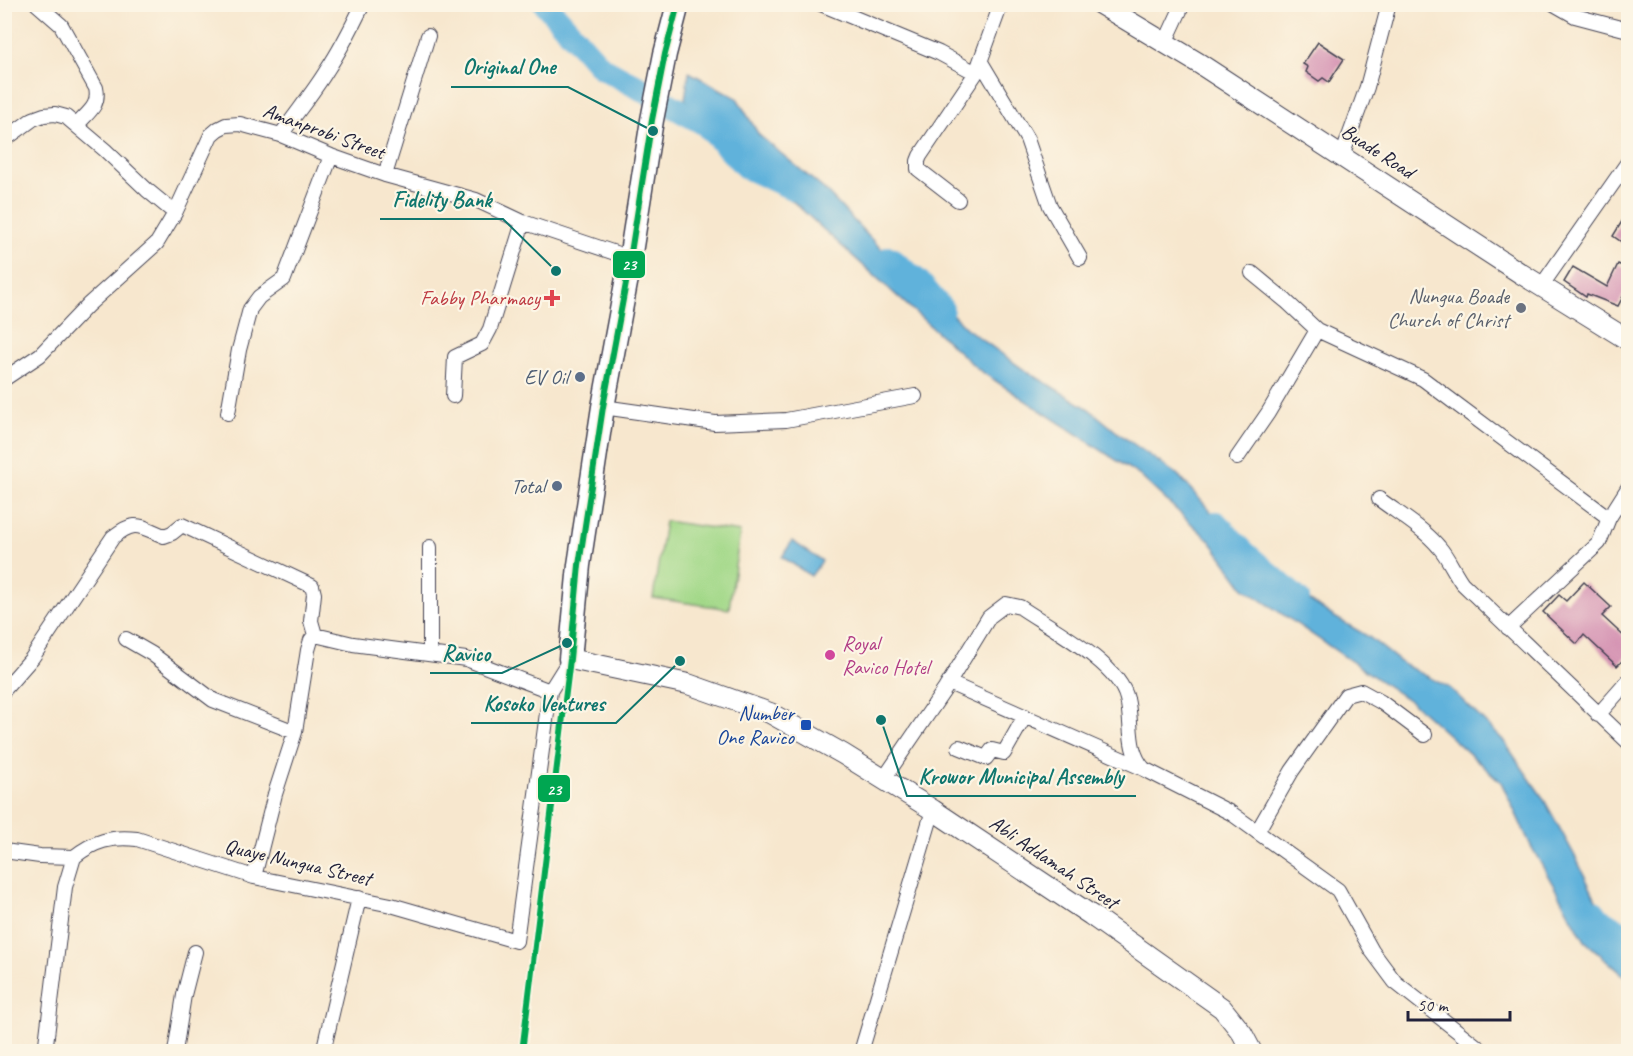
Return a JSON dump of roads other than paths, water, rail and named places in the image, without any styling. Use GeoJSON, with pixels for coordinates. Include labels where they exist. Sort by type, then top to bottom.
{"type":"FeatureCollection","features":[{"type":"Feature","properties":{"kind":"main road"},"geometry":{"type":"LineString","coordinates":[[570,659],[579,565],[603,407],[652,120],[678,4]]}},
{"type":"Feature","properties":{"kind":"street"},"geometry":{"type":"LineString","coordinates":[[37,4],[61,24],[96,88],[98,98],[96,104],[77,125]]}},
{"type":"Feature","properties":{"kind":"street"},"geometry":{"type":"LineString","coordinates":[[281,135],[326,73],[363,4]]}},
{"type":"Feature","properties":{"kind":"street"},"geometry":{"type":"LineString","coordinates":[[821,4],[979,68],[1019,123],[1027,139],[1050,206],[1080,258]]}},
{"type":"Feature","properties":{"kind":"street"},"geometry":{"type":"LineString","coordinates":[[958,200],[918,170],[918,161],[979,68],[1001,4]]}},
{"type":"Feature","properties":{"kind":"street","name":"Buade Road"},"geometry":{"type":"LineString","coordinates":[[1100,4],[1165,43],[1629,340]]}},
{"type":"Feature","properties":{"kind":"street"},"geometry":{"type":"LineString","coordinates":[[1165,43],[1183,4]]}},
{"type":"Feature","properties":{"kind":"street"},"geometry":{"type":"LineString","coordinates":[[1342,156],[1367,87],[1389,4]]}},
{"type":"Feature","properties":{"kind":"street"},"geometry":{"type":"LineString","coordinates":[[1554,4],[1575,16],[1629,30]]}},
{"type":"Feature","properties":{"kind":"street"},"geometry":{"type":"LineString","coordinates":[[385,175],[428,36]]}},
{"type":"Feature","properties":{"kind":"street"},"geometry":{"type":"LineString","coordinates":[[4,140],[33,119],[44,114],[66,117],[175,213]]}},
{"type":"Feature","properties":{"kind":"street","name":"Amanprobi Street"},"geometry":{"type":"LineString","coordinates":[[4,379],[40,355],[88,305],[157,243],[175,213],[211,135],[226,125],[240,124],[281,135],[385,175],[476,200],[524,222],[630,258]]}},
{"type":"Feature","properties":{"kind":"street"},"geometry":{"type":"LineString","coordinates":[[228,413],[239,351],[250,309],[259,297],[284,279],[331,156]]}},
{"type":"Feature","properties":{"kind":"street"},"geometry":{"type":"LineString","coordinates":[[1542,285],[1629,162]]}},
{"type":"Feature","properties":{"kind":"street"},"geometry":{"type":"LineString","coordinates":[[453,396],[455,357],[482,344],[524,222]]}},
{"type":"Feature","properties":{"kind":"street"},"geometry":{"type":"LineString","coordinates":[[1252,273],[1317,330],[1422,379],[1609,518]]}},
{"type":"Feature","properties":{"kind":"street"},"geometry":{"type":"LineString","coordinates":[[1237,458],[1268,413],[1317,330]]}},
{"type":"Feature","properties":{"kind":"street"},"geometry":{"type":"LineString","coordinates":[[603,407],[715,423],[786,420],[915,396]]}},
{"type":"Feature","properties":{"kind":"street"},"geometry":{"type":"LineString","coordinates":[[1508,628],[1599,543],[1609,518],[1629,488]]}},
{"type":"Feature","properties":{"kind":"street"},"geometry":{"type":"LineString","coordinates":[[1379,499],[1441,549],[1462,583],[1598,715],[1629,742]]}},
{"type":"Feature","properties":{"kind":"street"},"geometry":{"type":"LineString","coordinates":[[4,690],[32,658],[113,537],[134,524],[164,536],[182,525],[312,586],[314,594],[311,621],[315,635]]}},
{"type":"Feature","properties":{"kind":"street"},"geometry":{"type":"LineString","coordinates":[[430,547],[430,652]]}},
{"type":"Feature","properties":{"kind":"street"},"geometry":{"type":"LineString","coordinates":[[884,780],[949,683],[989,617],[1006,604],[1020,607],[1099,660],[1116,677],[1127,697],[1132,750],[1144,769]]}},
{"type":"Feature","properties":{"kind":"street"},"geometry":{"type":"LineString","coordinates":[[315,635],[353,644],[430,652],[466,659],[550,691],[570,659]]}},
{"type":"Feature","properties":{"kind":"street"},"geometry":{"type":"LineString","coordinates":[[254,877],[275,794],[295,732],[308,650],[315,635]]}},
{"type":"Feature","properties":{"kind":"street"},"geometry":{"type":"LineString","coordinates":[[126,639],[152,654],[213,700],[295,732]]}},
{"type":"Feature","properties":{"kind":"street","name":"Abli Addamah Street"},"geometry":{"type":"LineString","coordinates":[[570,659],[688,684],[770,713],[843,754],[933,810],[1091,915],[1222,1008],[1242,1033],[1252,1052]]}},
{"type":"Feature","properties":{"kind":"street"},"geometry":{"type":"LineString","coordinates":[[1598,715],[1629,681]]}},
{"type":"Feature","properties":{"kind":"street"},"geometry":{"type":"LineString","coordinates":[[949,683],[1144,769],[1231,813],[1338,890],[1372,951],[1395,982],[1484,1052]]}},
{"type":"Feature","properties":{"kind":"street","name":"Quaye Nungua Street"},"geometry":{"type":"LineString","coordinates":[[75,857],[101,840],[119,837],[137,838],[254,877],[359,898],[516,940],[550,691]]}},
{"type":"Feature","properties":{"kind":"street"},"geometry":{"type":"LineString","coordinates":[[1257,832],[1292,771],[1346,695],[1361,691],[1381,702],[1425,735]]}},
{"type":"Feature","properties":{"kind":"street"},"geometry":{"type":"LineString","coordinates":[[959,747],[986,758],[992,750],[1004,753],[1025,716]]}},
{"type":"Feature","properties":{"kind":"street"},"geometry":{"type":"LineString","coordinates":[[861,1052],[933,810]]}},
{"type":"Feature","properties":{"kind":"street"},"geometry":{"type":"LineString","coordinates":[[4,851],[40,856],[75,857],[65,887],[45,1052]]}},
{"type":"Feature","properties":{"kind":"street"},"geometry":{"type":"LineString","coordinates":[[322,1052],[359,898]]}},
{"type":"Feature","properties":{"kind":"street"},"geometry":{"type":"LineString","coordinates":[[175,1052],[184,995],[195,952]]}},
{"type":"Feature","properties":{"kind":"water"},"geometry":{"type":"Polygon","coordinates":[[[689,72],[737,98],[759,135],[825,190],[874,242],[966,328],[1023,369],[1089,409],[1118,433],[1179,476],[1221,523],[1256,571],[1282,582],[1369,637],[1403,664],[1450,688],[1503,740],[1543,798],[1601,910],[1628,940],[1628,979],[1585,941],[1531,846],[1501,782],[1414,704],[1244,588],[1210,541],[1139,475],[979,370],[824,230],[685,99],[689,72]]]}},
{"type":"Feature","properties":{"kind":"water"},"geometry":{"type":"Polygon","coordinates":[[[792,541],[822,561],[811,576],[782,557],[792,541]]]}},
{"type":"Feature","properties":{"kind":"waterway"},"geometry":{"type":"LineString","coordinates":[[545,4],[601,67],[705,124],[746,167],[794,189]]}},
{"type":"Feature","properties":{"kind":"waterway"},"geometry":{"type":"LineString","coordinates":[[890,258],[919,282],[942,309]]}},
{"type":"Feature","properties":{"kind":"waterway"},"geometry":{"type":"LineString","coordinates":[[1216,523],[1245,553],[1298,599]]}},
{"type":"Feature","properties":{"kind":"waterway"},"geometry":{"type":"LineString","coordinates":[[1594,912],[1598,918],[1628,936]]}},
{"type":"Feature","properties":{"kind":"place","name":"Original One"},"geometry":{"type":"Point","coordinates":[653,131]}},
{"type":"Feature","properties":{"kind":"place","name":"Fidelity Bank"},"geometry":{"type":"Point","coordinates":[556,271]}},
{"type":"Feature","properties":{"kind":"place","name":"Fabby Pharmacy"},"geometry":{"type":"Point","coordinates":[552,298]}},
{"type":"Feature","properties":{"kind":"place","name":"Nungua Boade Church of Christ"},"geometry":{"type":"Point","coordinates":[1521,308]}},
{"type":"Feature","properties":{"kind":"place","name":"EV Oil"},"geometry":{"type":"Point","coordinates":[580,377]}},
{"type":"Feature","properties":{"kind":"place","name":"Total"},"geometry":{"type":"Point","coordinates":[557,486]}},
{"type":"Feature","properties":{"kind":"place","name":"Ravico"},"geometry":{"type":"Point","coordinates":[567,643]}},
{"type":"Feature","properties":{"kind":"place","name":"Royal Ravico Hotel"},"geometry":{"type":"Point","coordinates":[830,655]}},
{"type":"Feature","properties":{"kind":"place","name":"Kosoko Ventures"},"geometry":{"type":"Point","coordinates":[680,661]}},
{"type":"Feature","properties":{"kind":"place","name":"Krowor Municipal Assembly"},"geometry":{"type":"Point","coordinates":[881,720]}},
{"type":"Feature","properties":{"kind":"place","name":"Number One Ravico"},"geometry":{"type":"Point","coordinates":[806,725]}}]}
